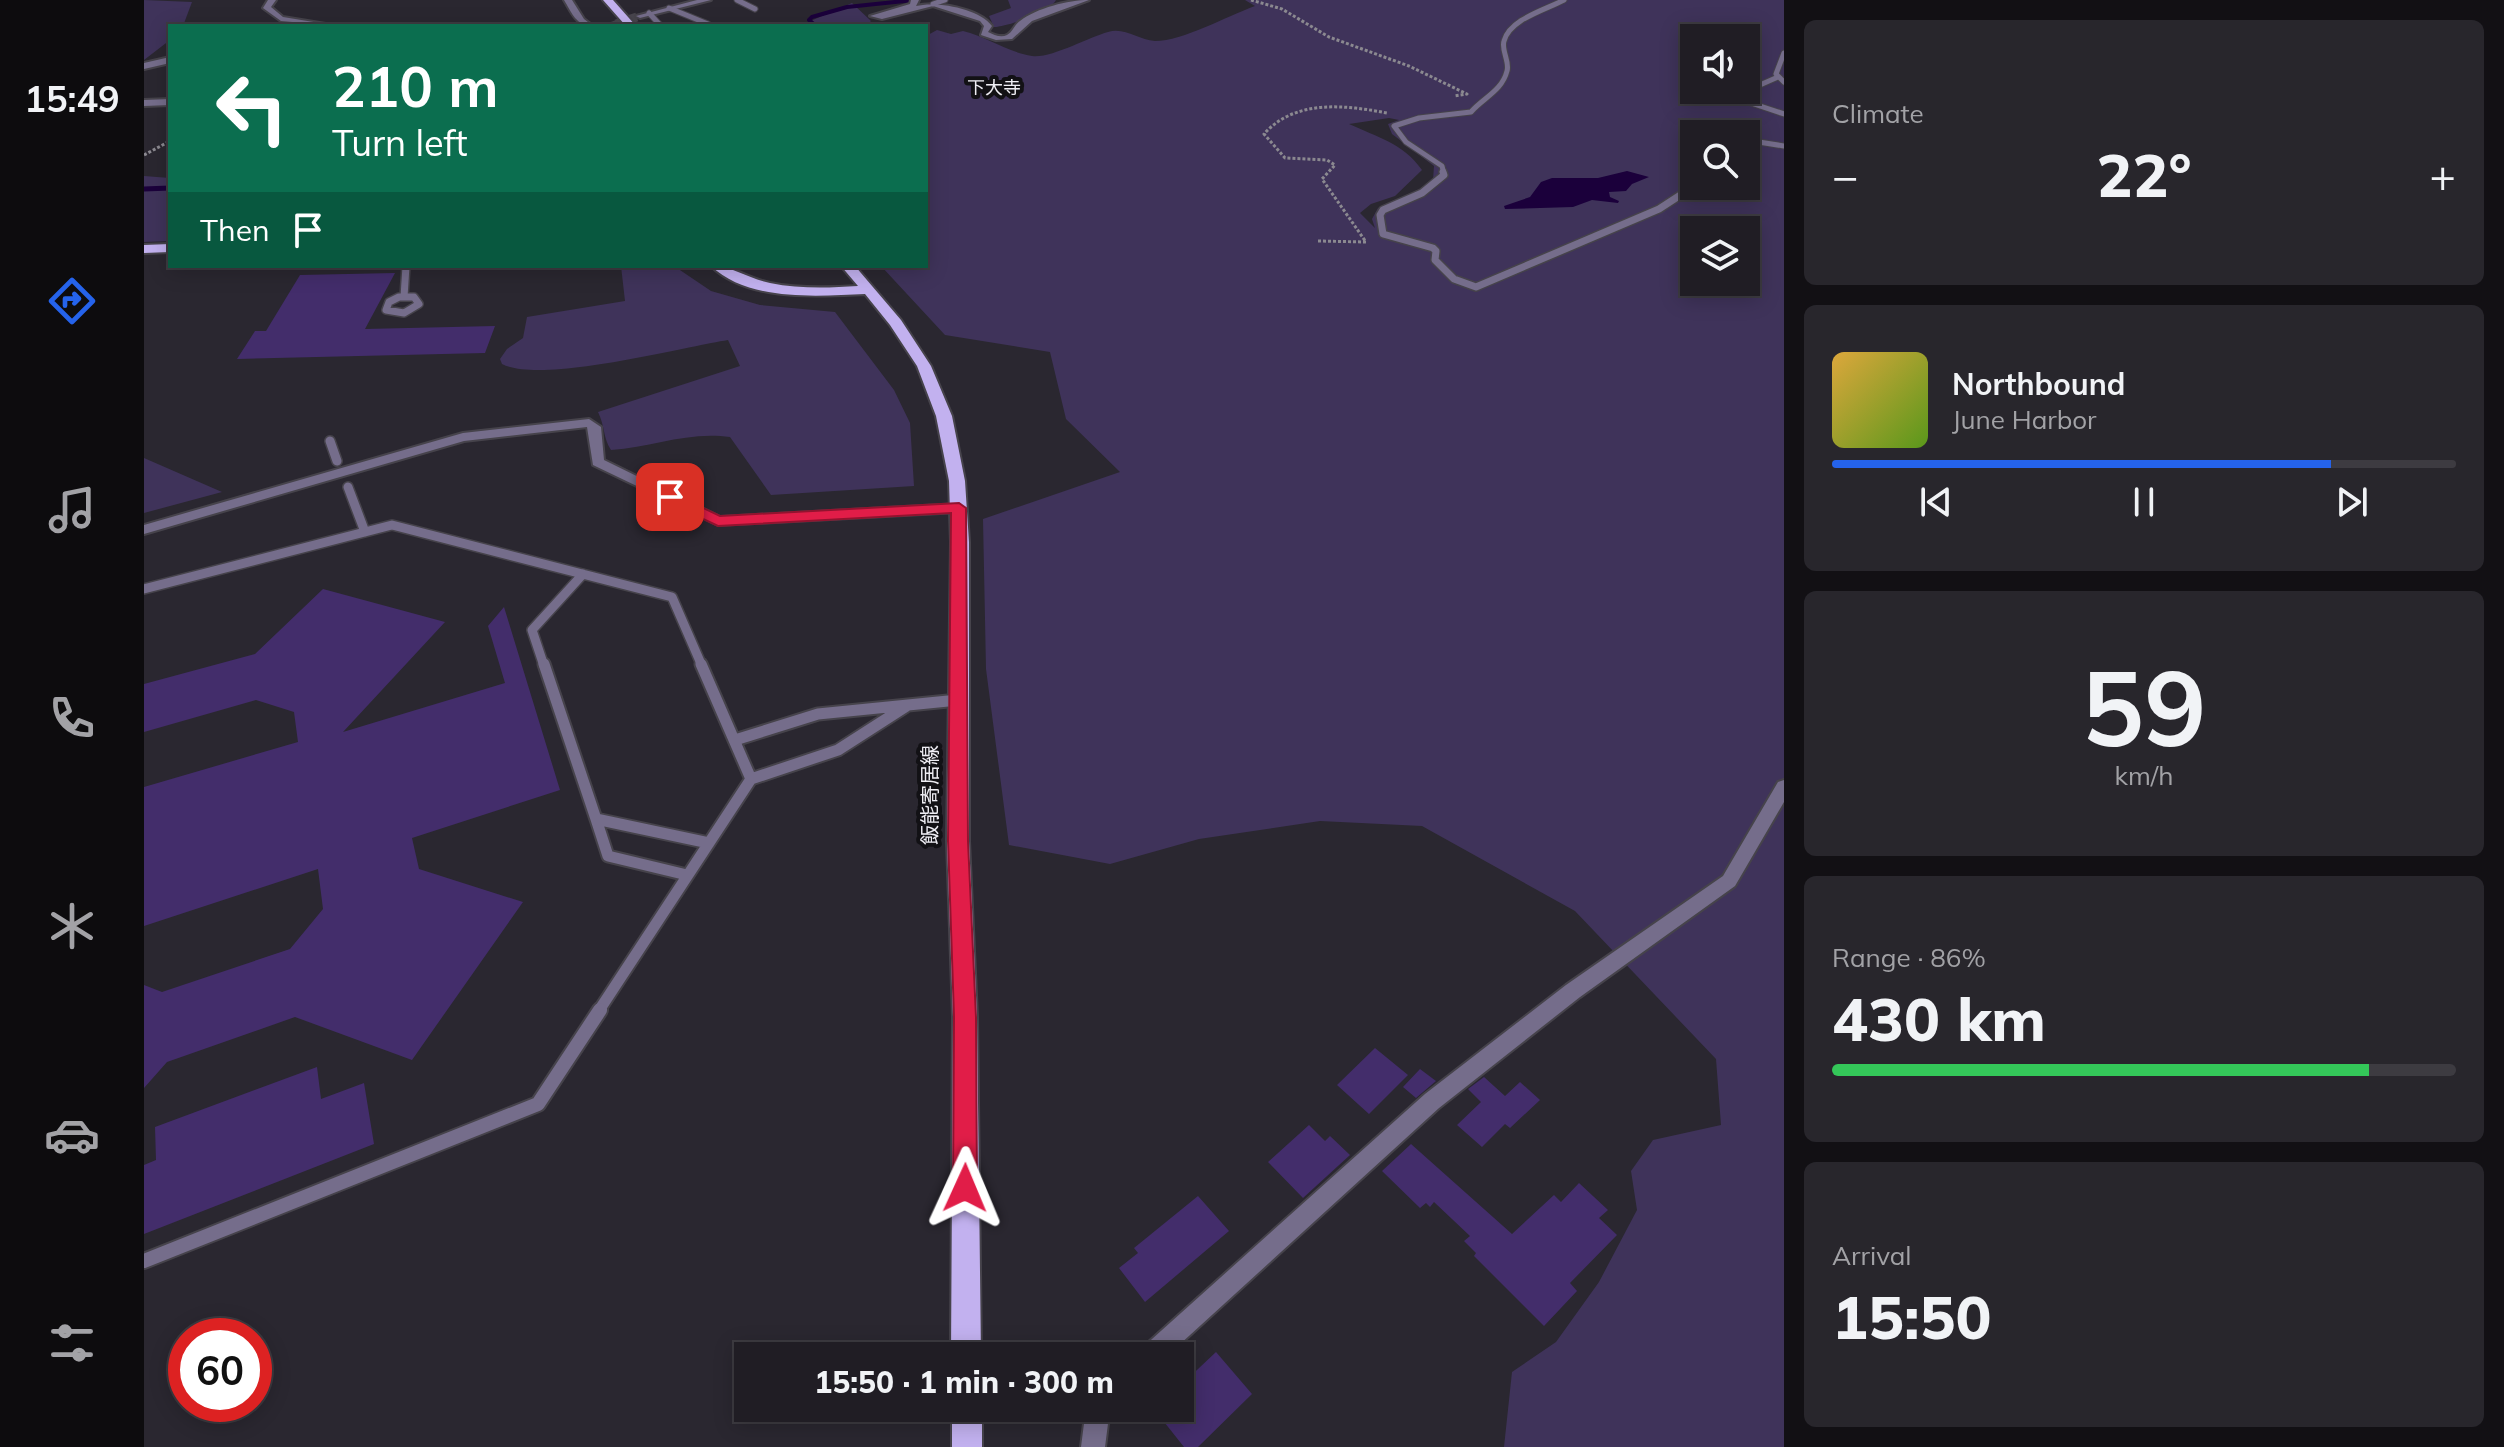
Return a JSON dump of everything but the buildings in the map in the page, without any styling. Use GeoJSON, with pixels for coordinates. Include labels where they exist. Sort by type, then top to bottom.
{"type":"FeatureCollection","features":[{"type":"Feature","properties":{"kind":"main road"},"geometry":{"type":"LineString","coordinates":[[608,0],[629,24]]}},
{"type":"Feature","properties":{"kind":"main road"},"geometry":{"type":"LineString","coordinates":[[144,249],[168,248]]}},
{"type":"Feature","properties":{"kind":"main road"},"geometry":{"type":"LineString","coordinates":[[722,268],[749,282],[786,291],[869,290]]}},
{"type":"Feature","properties":{"kind":"main road","name":"飯能寄居線"},"geometry":{"type":"LineString","coordinates":[[850,268],[904,333],[933,384],[953,455],[959,508],[958,841],[966,1110],[966,1342]]}},
{"type":"Feature","properties":{"kind":"main road"},"geometry":{"type":"LineString","coordinates":[[967,1422],[967,1447]]}},
{"type":"Feature","properties":{"kind":"street"},"geometry":{"type":"LineString","coordinates":[[272,0],[267,8],[281,19],[322,24]]}},
{"type":"Feature","properties":{"kind":"street"},"geometry":{"type":"LineString","coordinates":[[568,0],[586,24]]}},
{"type":"Feature","properties":{"kind":"street"},"geometry":{"type":"LineString","coordinates":[[648,11],[707,0]]}},
{"type":"Feature","properties":{"kind":"street"},"geometry":{"type":"LineString","coordinates":[[915,0],[913,5],[874,16],[882,17],[933,4],[983,19],[988,26],[984,33],[997,38],[1010,37],[1021,23],[1032,18],[1085,0]]}},
{"type":"Feature","properties":{"kind":"street"},"geometry":{"type":"LineString","coordinates":[[294,24],[305,21]]}},
{"type":"Feature","properties":{"kind":"street"},"geometry":{"type":"LineString","coordinates":[[144,66],[168,60]]}},
{"type":"Feature","properties":{"kind":"street"},"geometry":{"type":"LineString","coordinates":[[144,103],[168,102]]}},
{"type":"Feature","properties":{"kind":"street"},"geometry":{"type":"LineString","coordinates":[[144,530],[463,437],[589,423],[595,427],[598,462],[718,521],[959,508]]}},
{"type":"Feature","properties":{"kind":"street"},"geometry":{"type":"LineString","coordinates":[[1165,1342],[1432,1101],[1573,991],[1729,881],[1784,787]]}},
{"type":"Feature","properties":{"kind":"street"},"geometry":{"type":"LineString","coordinates":[[1093,1447],[1096,1422]]}},
{"type":"Feature","properties":{"kind":"lane"},"geometry":{"type":"LineString","coordinates":[[737,0],[755,9]]}},
{"type":"Feature","properties":{"kind":"lane"},"geometry":{"type":"LineString","coordinates":[[933,4],[945,0]]}},
{"type":"Feature","properties":{"kind":"lane"},"geometry":{"type":"LineString","coordinates":[[1564,0],[1512,26],[1503,43],[1508,70],[1495,93],[1483,98],[1471,112],[1419,118],[1394,126],[1406,142],[1442,166],[1444,175],[1422,193],[1383,210],[1380,215],[1383,234],[1433,248],[1436,251],[1435,260],[1454,279],[1476,287],[1659,209],[1680,192]]}},
{"type":"Feature","properties":{"kind":"lane"},"geometry":{"type":"LineString","coordinates":[[669,8],[708,24]]}},
{"type":"Feature","properties":{"kind":"lane"},"geometry":{"type":"LineString","coordinates":[[648,11],[659,24]]}},
{"type":"Feature","properties":{"kind":"lane"},"geometry":{"type":"LineString","coordinates":[[1778,77],[1778,64],[1784,53]]}},
{"type":"Feature","properties":{"kind":"lane"},"geometry":{"type":"LineString","coordinates":[[1778,77],[1784,82]]}},
{"type":"Feature","properties":{"kind":"lane"},"geometry":{"type":"LineString","coordinates":[[1778,77],[1753,88],[1742,100],[1784,114]]}},
{"type":"Feature","properties":{"kind":"lane"},"geometry":{"type":"LineString","coordinates":[[1760,142],[1784,146]]}},
{"type":"Feature","properties":{"kind":"lane"},"geometry":{"type":"LineString","coordinates":[[404,297],[406,268]]}},
{"type":"Feature","properties":{"kind":"lane"},"geometry":{"type":"LineString","coordinates":[[330,441],[337,461]]}},
{"type":"Feature","properties":{"kind":"lane"},"geometry":{"type":"LineString","coordinates":[[348,487],[365,532]]}},
{"type":"Feature","properties":{"kind":"lane"},"geometry":{"type":"LineString","coordinates":[[144,589],[392,525],[672,597],[751,779]]}},
{"type":"Feature","properties":{"kind":"lane"},"geometry":{"type":"LineString","coordinates":[[583,574],[532,630],[608,856],[687,875]]}},
{"type":"Feature","properties":{"kind":"lane"},"geometry":{"type":"LineString","coordinates":[[735,740],[818,714],[958,700]]}},
{"type":"Feature","properties":{"kind":"lane"},"geometry":{"type":"LineString","coordinates":[[144,1261],[538,1104],[751,779],[838,750],[908,705]]}},
{"type":"Feature","properties":{"kind":"lane"},"geometry":{"type":"LineString","coordinates":[[596,819],[709,843]]}},
{"type":"Feature","properties":{"kind":"path"},"geometry":{"type":"LineString","coordinates":[[1251,0],[1282,9],[1295,20],[1329,37],[1409,66],[1467,94],[1443,99]]}},
{"type":"Feature","properties":{"kind":"path"},"geometry":{"type":"LineString","coordinates":[[1318,241],[1366,242],[1351,218],[1328,192],[1322,179],[1335,165],[1327,160],[1285,158],[1264,134],[1275,120],[1296,111],[1332,108],[1388,113],[1398,110]]}},
{"type":"Feature","properties":{"kind":"path"},"geometry":{"type":"LineString","coordinates":[[144,155],[168,142]]}},
{"type":"Feature","properties":{"kind":"shaded area"},"geometry":{"type":"Polygon","coordinates":[[[144,0],[192,2],[184,24],[168,24],[168,42],[144,60],[144,0]]]}},
{"type":"Feature","properties":{"kind":"shaded area"},"geometry":{"type":"Polygon","coordinates":[[[1008,0],[1056,0],[1028,18],[994,27],[989,16],[1011,8],[1008,0]]]}},
{"type":"Feature","properties":{"kind":"shaded area"},"geometry":{"type":"Polygon","coordinates":[[[1245,0],[1784,0],[1784,1447],[1504,1447],[1512,1372],[1556,1342],[1599,1282],[1637,1210],[1631,1171],[1653,1140],[1721,1125],[1716,1059],[1575,911],[1422,826],[1320,821],[1199,839],[1110,864],[1009,845],[986,669],[983,519],[1120,472],[1066,419],[1050,352],[945,335],[883,268],[928,268],[928,35],[937,30],[951,34],[963,31],[1032,56],[1059,51],[1114,31],[1149,40],[1166,40],[1192,33],[1255,6],[1245,0]],[[1389,118],[1349,124],[1398,147],[1422,170],[1395,196],[1371,204],[1360,213],[1375,228],[1372,219],[1378,208],[1409,196],[1433,180],[1434,166],[1392,134],[1388,124],[1399,120],[1389,118]]]}},
{"type":"Feature","properties":{"kind":"shaded area"},"geometry":{"type":"Polygon","coordinates":[[[852,3],[871,21],[868,24],[804,24],[852,3]]]}},
{"type":"Feature","properties":{"kind":"shaded area"},"geometry":{"type":"Polygon","coordinates":[[[1627,171],[1649,177],[1632,184],[1626,191],[1609,192],[1618,203],[1592,200],[1573,207],[1505,209],[1504,206],[1530,197],[1541,182],[1552,178],[1598,178],[1627,171]]]}},
{"type":"Feature","properties":{"kind":"shaded area"},"geometry":{"type":"Polygon","coordinates":[[[144,176],[168,178],[168,241],[144,242],[144,176]]]}},
{"type":"Feature","properties":{"kind":"shaded area"},"geometry":{"type":"Polygon","coordinates":[[[621,268],[677,268],[711,291],[760,305],[835,312],[894,390],[910,423],[914,486],[771,495],[730,437],[700,436],[611,450],[598,412],[740,366],[728,340],[578,367],[521,369],[502,364],[500,359],[507,349],[523,338],[527,317],[625,301],[621,268]]]}},
{"type":"Feature","properties":{"kind":"shaded area"},"geometry":{"type":"Polygon","coordinates":[[[144,458],[222,492],[144,513],[144,458]]]}},
{"type":"Feature","properties":{"kind":"waterway"},"geometry":{"type":"LineString","coordinates":[[814,24],[809,20],[812,17],[847,7],[914,0]]}},
{"type":"Feature","properties":{"kind":"waterway"},"geometry":{"type":"LineString","coordinates":[[144,189],[168,188]]}},
{"type":"Feature","properties":{"kind":"tunnel"},"geometry":{"type":"LineString","coordinates":[[616,24],[640,16]]}},
{"type":"Feature","properties":{"kind":"district","name":"下大寺"},"geometry":{"type":"Point","coordinates":[994,88]}},
{"type":"Feature","properties":{"kind":"route"},"geometry":{"type":"LineString","coordinates":[[670,497],[718,521],[959,508],[958,841],[965,1017],[965,1188]]}}]}
